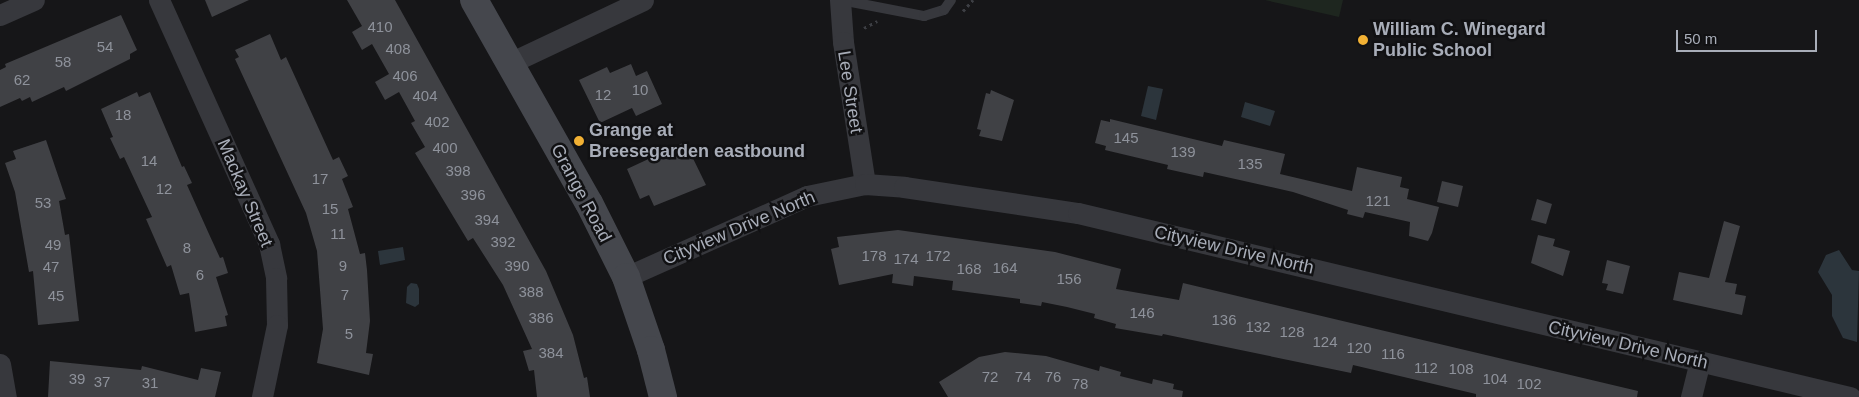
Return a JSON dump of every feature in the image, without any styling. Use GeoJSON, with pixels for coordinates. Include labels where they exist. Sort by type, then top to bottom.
{"type":"FeatureCollection","features":[{"type":"Feature","properties":{"kind":"main road","name":"Grange Road"},"geometry":{"type":"LineString","coordinates":[[474,0],[589,203],[626,278],[651,350],[663,397]]}},
{"type":"Feature","properties":{"kind":"street"},"geometry":{"type":"LineString","coordinates":[[0,16],[34,0]]}},
{"type":"Feature","properties":{"kind":"street","name":"Mackay Street"},"geometry":{"type":"LineString","coordinates":[[159,0],[269,244],[276,278],[277,325],[262,397]]}},
{"type":"Feature","properties":{"kind":"street"},"geometry":{"type":"LineString","coordinates":[[510,63],[643,0]]}},
{"type":"Feature","properties":{"kind":"street","name":"Lee Street"},"geometry":{"type":"LineString","coordinates":[[840,0],[843,42],[865,184]]}},
{"type":"Feature","properties":{"kind":"street","name":"Cityview Drive North"},"geometry":{"type":"LineString","coordinates":[[626,278],[807,196],[865,184],[913,188],[1078,213],[1850,397]]}},
{"type":"Feature","properties":{"kind":"street"},"geometry":{"type":"LineString","coordinates":[[1691,397],[1700,362]]}},
{"type":"Feature","properties":{"kind":"street"},"geometry":{"type":"LineString","coordinates":[[0,364],[6,397]]}},
{"type":"Feature","properties":{"kind":"lane"},"geometry":{"type":"LineString","coordinates":[[840,0],[924,16],[944,10],[951,0]]}},
{"type":"Feature","properties":{"kind":"shaded area"},"geometry":{"type":"Polygon","coordinates":[[[1265,0],[1343,0],[1339,17],[1265,0]]]}},
{"type":"Feature","properties":{"kind":"shaded area"},"geometry":{"type":"Polygon","coordinates":[[[1148,86],[1163,89],[1156,120],[1141,116],[1148,86]]]}},
{"type":"Feature","properties":{"kind":"shaded area"},"geometry":{"type":"Polygon","coordinates":[[[1245,102],[1275,111],[1270,126],[1241,117],[1245,102]]]}},
{"type":"Feature","properties":{"kind":"shaded area"},"geometry":{"type":"Polygon","coordinates":[[[403,247],[405,260],[380,265],[378,251],[403,247]]]}},
{"type":"Feature","properties":{"kind":"shaded area"},"geometry":{"type":"Polygon","coordinates":[[[1839,250],[1852,270],[1859,271],[1857,342],[1843,338],[1832,316],[1832,295],[1818,272],[1826,255],[1839,250]]]}},
{"type":"Feature","properties":{"kind":"shaded area"},"geometry":{"type":"Polygon","coordinates":[[[411,283],[417,284],[419,289],[419,304],[415,307],[406,303],[407,287],[411,283]]]}},
{"type":"Feature","properties":{"kind":"building"},"geometry":{"type":"Polygon","coordinates":[[[205,0],[249,0],[212,17],[205,0]]]}},
{"type":"Feature","properties":{"kind":"building"},"geometry":{"type":"Polygon","coordinates":[[[347,0],[395,0],[546,271],[573,335],[584,378],[587,377],[590,397],[537,397],[534,370],[529,371],[523,351],[532,349],[503,285],[473,238],[468,241],[415,153],[425,147],[411,123],[415,121],[399,92],[385,100],[375,82],[389,74],[372,44],[362,50],[352,32],[362,26],[347,0]]]}},
{"type":"Feature","properties":{"kind":"building"},"geometry":{"type":"Polygon","coordinates":[[[121,15],[137,50],[130,54],[130,59],[66,91],[64,87],[32,102],[30,97],[22,101],[20,98],[0,107],[0,70],[6,67],[5,64],[121,15]]]}},
{"type":"Feature","properties":{"kind":"building"},"geometry":{"type":"Polygon","coordinates":[[[270,34],[281,60],[286,57],[333,160],[339,157],[348,176],[342,179],[353,207],[348,209],[360,254],[365,253],[367,270],[370,321],[366,353],[373,354],[369,375],[317,363],[323,329],[317,251],[306,213],[235,59],[239,57],[235,50],[270,34]]]}},
{"type":"Feature","properties":{"kind":"building"},"geometry":{"type":"Polygon","coordinates":[[[631,64],[636,76],[647,71],[662,104],[636,116],[632,108],[600,123],[579,80],[607,67],[610,73],[631,64]]]}},
{"type":"Feature","properties":{"kind":"building"},"geometry":{"type":"Polygon","coordinates":[[[991,90],[1014,100],[1002,141],[979,136],[981,130],[977,129],[986,93],[990,94],[991,90]]]}},
{"type":"Feature","properties":{"kind":"building"},"geometry":{"type":"Polygon","coordinates":[[[137,92],[139,97],[150,92],[182,167],[184,166],[192,183],[187,185],[220,258],[223,257],[228,273],[216,277],[228,315],[225,316],[227,326],[195,332],[189,293],[180,295],[171,265],[167,267],[146,219],[152,217],[124,157],[120,159],[110,138],[113,137],[101,109],[137,92]]]}},
{"type":"Feature","properties":{"kind":"building"},"geometry":{"type":"Polygon","coordinates":[[[1110,119],[1222,146],[1224,140],[1285,154],[1280,174],[1352,191],[1357,167],[1402,177],[1400,187],[1409,189],[1407,199],[1439,207],[1432,233],[1428,241],[1409,236],[1410,222],[1365,212],[1363,218],[1347,214],[1348,210],[1293,192],[1204,172],[1203,177],[1167,169],[1168,165],[1105,150],[1106,146],[1095,143],[1101,120],[1110,122],[1110,119]]]}},
{"type":"Feature","properties":{"kind":"building"},"geometry":{"type":"Polygon","coordinates":[[[46,140],[66,199],[59,201],[65,235],[69,234],[79,321],[38,325],[33,271],[29,272],[15,192],[5,163],[16,159],[13,151],[46,140]]]}},
{"type":"Feature","properties":{"kind":"building"},"geometry":{"type":"Polygon","coordinates":[[[685,142],[706,185],[654,206],[649,195],[640,199],[627,169],[685,142]]]}},
{"type":"Feature","properties":{"kind":"building"},"geometry":{"type":"Polygon","coordinates":[[[1442,181],[1463,186],[1458,207],[1437,202],[1442,181]]]}},
{"type":"Feature","properties":{"kind":"building"},"geometry":{"type":"Polygon","coordinates":[[[1537,199],[1552,204],[1546,224],[1531,220],[1537,199]]]}},
{"type":"Feature","properties":{"kind":"building"},"geometry":{"type":"Polygon","coordinates":[[[1724,221],[1740,226],[1725,282],[1737,284],[1735,294],[1746,296],[1742,315],[1673,300],[1679,272],[1709,278],[1724,221]]]}},
{"type":"Feature","properties":{"kind":"building"},"geometry":{"type":"Polygon","coordinates":[[[898,230],[1055,252],[1121,269],[1116,289],[1179,300],[1183,283],[1638,391],[1637,397],[1476,397],[1476,394],[1353,365],[1351,373],[1163,334],[1162,336],[1115,328],[1116,324],[1094,318],[1095,314],[1067,307],[1042,302],[1041,306],[1020,303],[1020,299],[952,290],[953,281],[914,276],[913,286],[892,283],[893,274],[839,285],[831,249],[839,247],[837,237],[898,230]]]}},
{"type":"Feature","properties":{"kind":"building"},"geometry":{"type":"Polygon","coordinates":[[[1538,235],[1555,239],[1553,246],[1570,251],[1563,276],[1531,263],[1538,235]]]}},
{"type":"Feature","properties":{"kind":"building"},"geometry":{"type":"Polygon","coordinates":[[[1607,260],[1630,266],[1623,294],[1606,290],[1608,284],[1602,283],[1607,260]]]}},
{"type":"Feature","properties":{"kind":"building"},"geometry":{"type":"Polygon","coordinates":[[[1005,352],[1046,356],[1099,371],[1100,366],[1121,372],[1120,376],[1152,384],[1153,379],[1174,384],[1173,389],[1183,391],[1182,397],[948,397],[939,382],[979,357],[1005,352]]]}},
{"type":"Feature","properties":{"kind":"building"},"geometry":{"type":"Polygon","coordinates":[[[50,361],[141,370],[142,366],[198,380],[201,368],[221,372],[215,397],[48,397],[50,361]]]}},
{"type":"Feature","properties":{"kind":"place","name":"William C. Winegard Public School"},"geometry":{"type":"Point","coordinates":[1363,40]}},
{"type":"Feature","properties":{"kind":"place","name":"Grange at Breesegarden eastbound"},"geometry":{"type":"Point","coordinates":[579,141]}}]}
